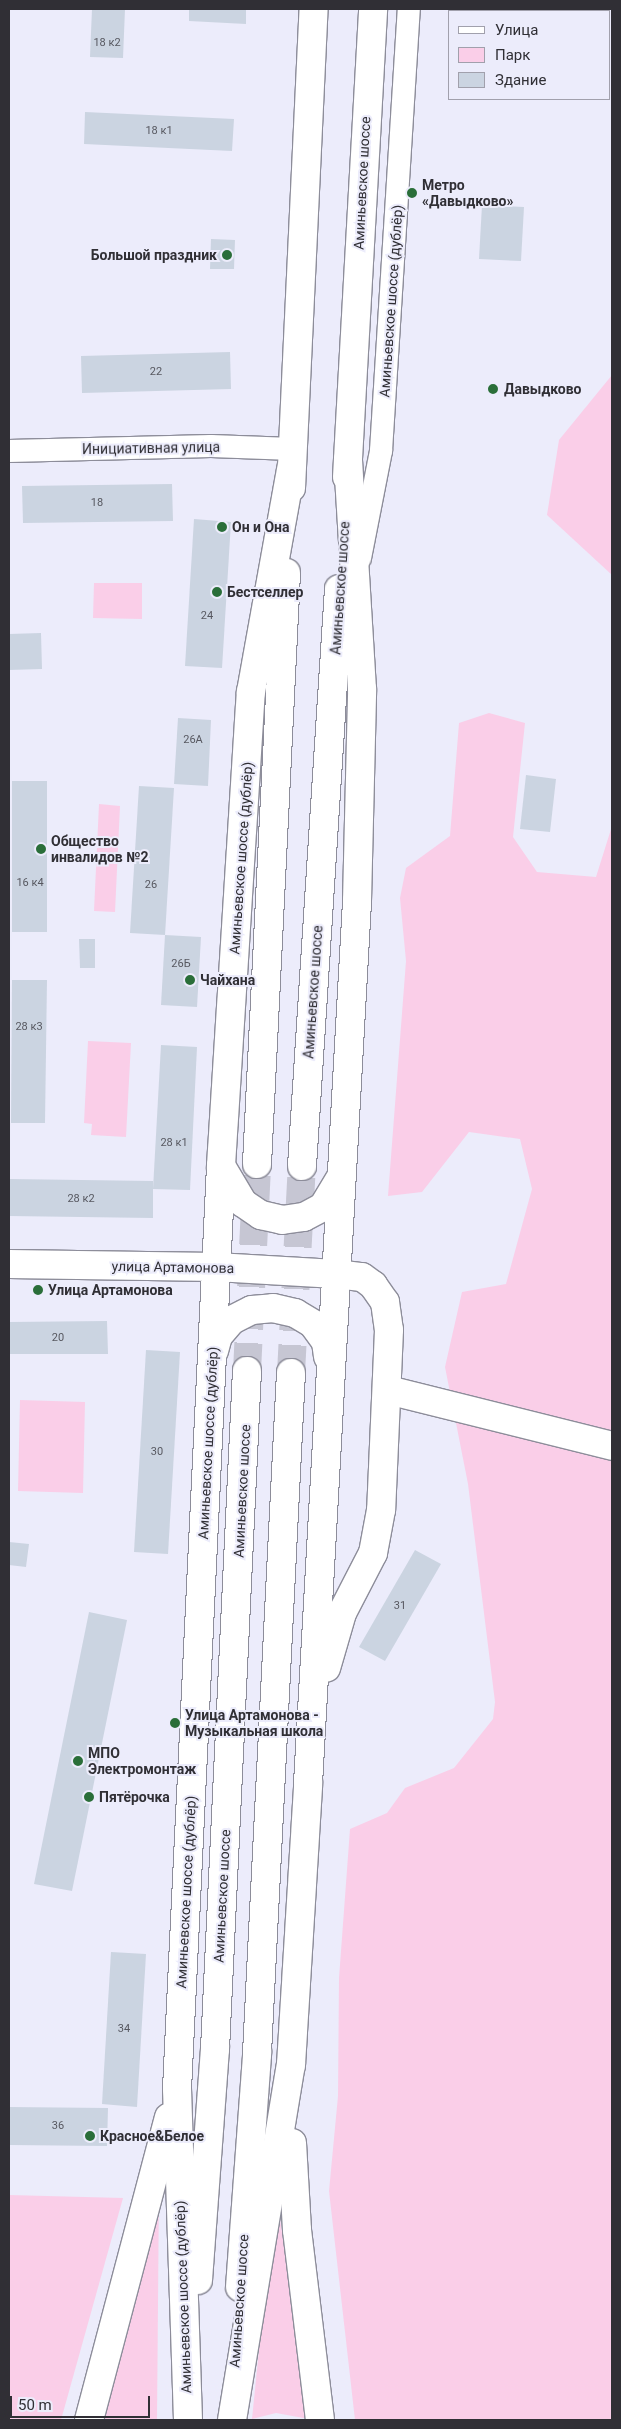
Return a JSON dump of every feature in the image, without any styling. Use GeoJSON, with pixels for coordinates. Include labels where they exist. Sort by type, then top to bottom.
{"type":"FeatureCollection","features":[{"type":"Feature","properties":{"kind":"main road"},"geometry":{"type":"LineString","coordinates":[[257,1164],[314,9]]}},
{"type":"Feature","properties":{"kind":"main road","name":"Аминьевское шоссе"},"geometry":{"type":"LineString","coordinates":[[302,1166],[348,459],[373,9]]}},
{"type":"Feature","properties":{"kind":"main road","name":"Аминьевское шоссе (дублёр)"},"geometry":{"type":"LineString","coordinates":[[188,2420],[176,2089],[221,1166],[252,692],[292,459]]}},
{"type":"Feature","properties":{"kind":"main road","name":"Аминьевское шоссе (дублёр)"},"geometry":{"type":"LineString","coordinates":[[231,2420],[291,2065],[311,1733],[357,901],[362,689],[354,591],[348,459]]}},
{"type":"Feature","properties":{"kind":"main road"},"geometry":{"type":"LineString","coordinates":[[221,1166],[243,1203],[261,1215],[282,1220],[304,1217],[323,1207],[341,1176]]}},
{"type":"Feature","properties":{"kind":"main road","name":"улица Артамонова"},"geometry":{"type":"LineString","coordinates":[[9,1264],[216,1267],[336,1274],[362,1277],[374,1285],[385,1302],[389,1330],[388,1390],[381,1510],[373,1553],[342,1613],[311,1733]]}},
{"type":"Feature","properties":{"kind":"main road"},"geometry":{"type":"LineString","coordinates":[[211,1359],[218,1336],[232,1320],[252,1310],[273,1308],[294,1313],[313,1324],[326,1342],[330,1366]]}},
{"type":"Feature","properties":{"kind":"main road","name":"Аминьевское шоссе"},"geometry":{"type":"LineString","coordinates":[[188,2420],[215,2049],[247,1371]]}},
{"type":"Feature","properties":{"kind":"main road","name":"Аминьевское шоссе"},"geometry":{"type":"LineString","coordinates":[[231,2420],[257,2053],[291,1373]]}},
{"type":"Feature","properties":{"kind":"main road"},"geometry":{"type":"LineString","coordinates":[[388,1390],[612,1446]]}},
{"type":"Feature","properties":{"kind":"main road"},"geometry":{"type":"LineString","coordinates":[[291,2065],[293,2172],[320,2420]]}},
{"type":"Feature","properties":{"kind":"main road"},"geometry":{"type":"LineString","coordinates":[[89,2420],[176,2089]]}},
{"type":"Feature","properties":{"kind":"street","name":"Аминьевское шоссе (дублёр)"},"geometry":{"type":"LineString","coordinates":[[354,591],[381,451],[409,9]]}},
{"type":"Feature","properties":{"kind":"street","name":"Инициативная улица"},"geometry":{"type":"LineString","coordinates":[[9,451],[211,446],[292,459]]}},
{"type":"Feature","properties":{"kind":"green space"},"geometry":{"type":"Polygon","coordinates":[[[612,375],[612,575],[547,515],[559,440],[612,375]]]}},
{"type":"Feature","properties":{"kind":"green space"},"geometry":{"type":"Polygon","coordinates":[[[94,583],[142,583],[142,619],[93,618],[94,583]]]}},
{"type":"Feature","properties":{"kind":"green space"},"geometry":{"type":"Polygon","coordinates":[[[489,713],[525,723],[513,837],[537,872],[596,877],[612,826],[612,2420],[355,2420],[329,2191],[338,2096],[339,1978],[350,1829],[387,1813],[405,1788],[454,1768],[493,1719],[495,1702],[468,1484],[445,1367],[462,1292],[506,1284],[532,1189],[520,1139],[469,1132],[422,1192],[388,1196],[406,961],[400,898],[406,868],[450,836],[459,723],[489,713]]]}},
{"type":"Feature","properties":{"kind":"green space"},"geometry":{"type":"Polygon","coordinates":[[[99,804],[120,806],[115,912],[94,911],[99,804]]]}},
{"type":"Feature","properties":{"kind":"green space"},"geometry":{"type":"Polygon","coordinates":[[[88,1041],[131,1043],[126,1137],[91,1135],[92,1124],[84,1123],[88,1041]]]}},
{"type":"Feature","properties":{"kind":"green space"},"geometry":{"type":"Polygon","coordinates":[[[20,1400],[85,1402],[83,1493],[18,1491],[20,1400]]]}},
{"type":"Feature","properties":{"kind":"green space"},"geometry":{"type":"Polygon","coordinates":[[[159,2188],[157,2420],[95,2420],[159,2188]]]}},
{"type":"Feature","properties":{"kind":"green space"},"geometry":{"type":"Polygon","coordinates":[[[9,2195],[123,2198],[61,2420],[9,2420],[9,2195]]]}},
{"type":"Feature","properties":{"kind":"green space"},"geometry":{"type":"Polygon","coordinates":[[[274,2202],[278,2205],[309,2419],[276,2413],[252,2419],[274,2202]]]}},
{"type":"Feature","properties":{"kind":"building"},"geometry":{"type":"Polygon","coordinates":[[[92,9],[125,9],[123,58],[90,57],[92,9]]]}},
{"type":"Feature","properties":{"kind":"building"},"geometry":{"type":"Polygon","coordinates":[[[189,9],[246,9],[246,24],[189,21],[189,9]]]}},
{"type":"Feature","properties":{"kind":"building"},"geometry":{"type":"Polygon","coordinates":[[[85,112],[234,119],[232,151],[84,144],[85,112]]]}},
{"type":"Feature","properties":{"kind":"building"},"geometry":{"type":"Polygon","coordinates":[[[482,205],[524,207],[521,261],[479,259],[482,205]]]}},
{"type":"Feature","properties":{"kind":"building"},"geometry":{"type":"Polygon","coordinates":[[[211,239],[235,240],[234,269],[210,269],[211,239]]]}},
{"type":"Feature","properties":{"kind":"building"},"geometry":{"type":"Polygon","coordinates":[[[230,352],[231,389],[82,393],[81,356],[230,352]]]}},
{"type":"Feature","properties":{"kind":"building"},"geometry":{"type":"Polygon","coordinates":[[[172,484],[173,521],[23,523],[22,486],[172,484]]]}},
{"type":"Feature","properties":{"kind":"building"},"geometry":{"type":"Polygon","coordinates":[[[194,519],[231,522],[222,668],[185,666],[194,519]]]}},
{"type":"Feature","properties":{"kind":"building"},"geometry":{"type":"Polygon","coordinates":[[[41,633],[42,669],[9,670],[9,634],[41,633]]]}},
{"type":"Feature","properties":{"kind":"building"},"geometry":{"type":"Polygon","coordinates":[[[178,718],[211,720],[208,786],[174,784],[178,718]]]}},
{"type":"Feature","properties":{"kind":"building"},"geometry":{"type":"Polygon","coordinates":[[[526,775],[556,779],[550,832],[520,829],[526,775]]]}},
{"type":"Feature","properties":{"kind":"building"},"geometry":{"type":"Polygon","coordinates":[[[12,781],[47,781],[47,932],[12,932],[12,781]]]}},
{"type":"Feature","properties":{"kind":"building"},"geometry":{"type":"Polygon","coordinates":[[[139,786],[174,788],[165,935],[130,933],[139,786]]]}},
{"type":"Feature","properties":{"kind":"building"},"geometry":{"type":"Polygon","coordinates":[[[165,935],[201,937],[197,1007],[161,1005],[165,935]]]}},
{"type":"Feature","properties":{"kind":"building"},"geometry":{"type":"Polygon","coordinates":[[[79,939],[95,939],[95,968],[80,968],[79,939]]]}},
{"type":"Feature","properties":{"kind":"building"},"geometry":{"type":"Polygon","coordinates":[[[12,980],[47,980],[45,1123],[11,1123],[12,980]]]}},
{"type":"Feature","properties":{"kind":"building"},"geometry":{"type":"Polygon","coordinates":[[[161,1045],[197,1047],[190,1190],[153,1189],[161,1045]]]}},
{"type":"Feature","properties":{"kind":"building"},"geometry":{"type":"Polygon","coordinates":[[[9,1179],[153,1181],[153,1218],[9,1216],[9,1179]]]}},
{"type":"Feature","properties":{"kind":"building"},"geometry":{"type":"Polygon","coordinates":[[[107,1321],[108,1354],[9,1354],[9,1322],[107,1321]]]}},
{"type":"Feature","properties":{"kind":"building"},"geometry":{"type":"Polygon","coordinates":[[[146,1350],[180,1352],[168,1554],[134,1552],[146,1350]]]}},
{"type":"Feature","properties":{"kind":"building"},"geometry":{"type":"Polygon","coordinates":[[[9,1542],[29,1544],[26,1567],[9,1565],[9,1542]]]}},
{"type":"Feature","properties":{"kind":"building"},"geometry":{"type":"Polygon","coordinates":[[[415,1550],[441,1564],[385,1661],[359,1647],[415,1550]]]}},
{"type":"Feature","properties":{"kind":"building"},"geometry":{"type":"Polygon","coordinates":[[[89,1612],[127,1620],[72,1891],[34,1884],[89,1612]]]}},
{"type":"Feature","properties":{"kind":"building"},"geometry":{"type":"Polygon","coordinates":[[[111,1952],[146,1954],[137,2107],[102,2104],[111,1952]]]}},
{"type":"Feature","properties":{"kind":"building"},"geometry":{"type":"Polygon","coordinates":[[[9,2107],[108,2108],[107,2146],[9,2145],[9,2107]]]}},
{"type":"Feature","properties":{"kind":"tunnel"},"geometry":{"type":"LineString","coordinates":[[247,1371],[257,1164]]}},
{"type":"Feature","properties":{"kind":"tunnel"},"geometry":{"type":"LineString","coordinates":[[291,1373],[302,1166]]}},
{"type":"Feature","properties":{"kind":"place","name":"Метро «Давыдково»"},"geometry":{"type":"Point","coordinates":[412,193]}},
{"type":"Feature","properties":{"kind":"place","name":"Большой праздник"},"geometry":{"type":"Point","coordinates":[227,255]}},
{"type":"Feature","properties":{"kind":"place","name":"Давыдково"},"geometry":{"type":"Point","coordinates":[493,389]}},
{"type":"Feature","properties":{"kind":"place","name":"Он и Она"},"geometry":{"type":"Point","coordinates":[222,527]}},
{"type":"Feature","properties":{"kind":"place","name":"Бестселлер"},"geometry":{"type":"Point","coordinates":[217,592]}},
{"type":"Feature","properties":{"kind":"place","name":"Общество инвалидов №2"},"geometry":{"type":"Point","coordinates":[41,849]}},
{"type":"Feature","properties":{"kind":"place","name":"Чайхана"},"geometry":{"type":"Point","coordinates":[190,980]}},
{"type":"Feature","properties":{"kind":"place","name":"Улица Артамонова"},"geometry":{"type":"Point","coordinates":[38,1290]}},
{"type":"Feature","properties":{"kind":"place","name":"Улица Артамонова - Музыкальная школа"},"geometry":{"type":"Point","coordinates":[175,1723]}},
{"type":"Feature","properties":{"kind":"place","name":"МПО Электромонтаж"},"geometry":{"type":"Point","coordinates":[78,1761]}},
{"type":"Feature","properties":{"kind":"place","name":"Пятёрочка"},"geometry":{"type":"Point","coordinates":[89,1797]}},
{"type":"Feature","properties":{"kind":"place","name":"Красное&Белое"},"geometry":{"type":"Point","coordinates":[90,2136]}}]}
